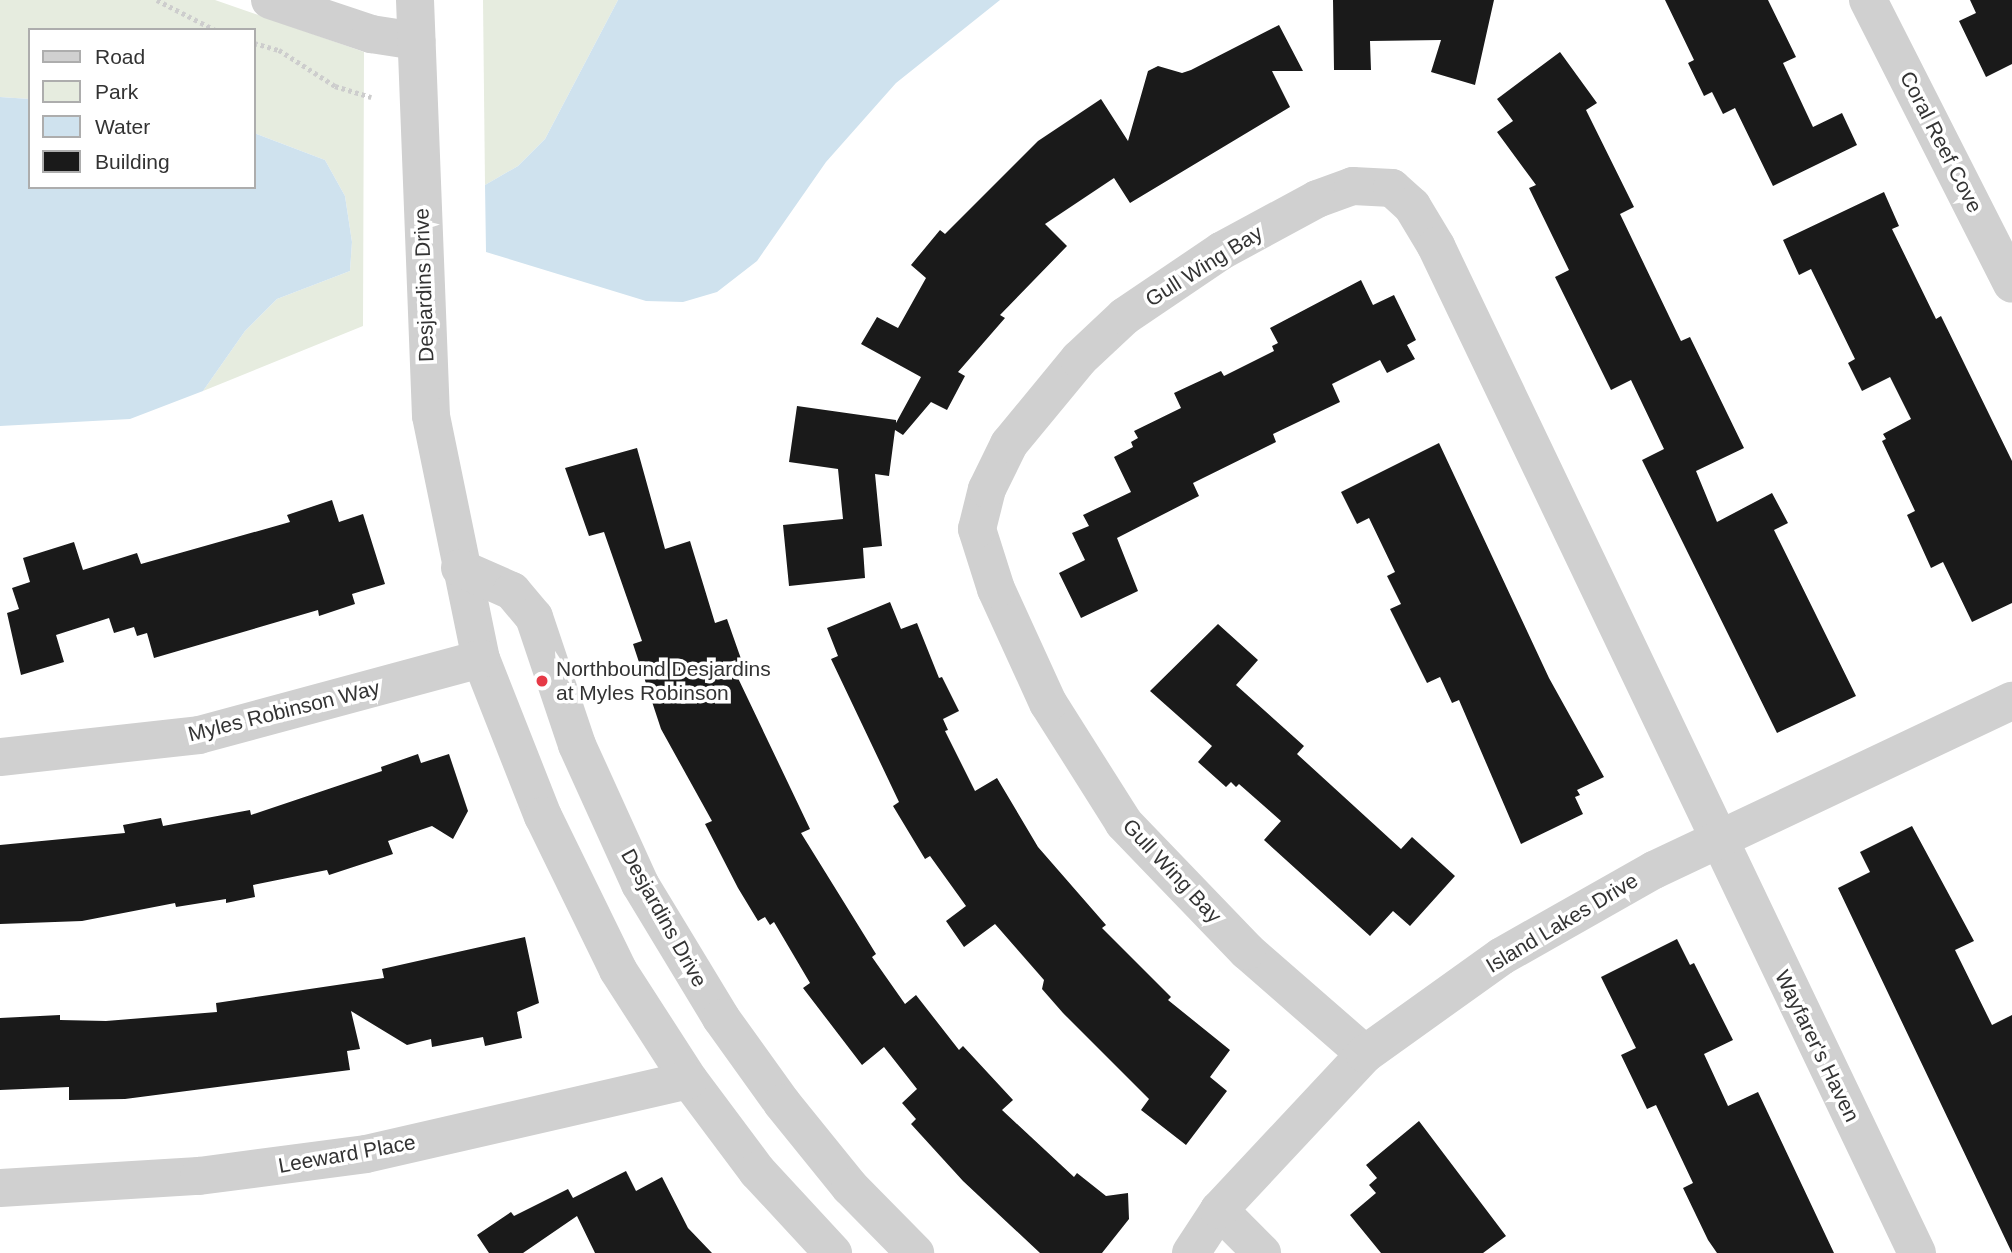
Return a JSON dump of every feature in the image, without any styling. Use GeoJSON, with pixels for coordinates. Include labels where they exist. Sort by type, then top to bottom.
{"type":"FeatureCollection","features":[{"type":"Feature","properties":{"kind":"street"},"geometry":{"type":"LineString","coordinates":[[270,0],[371,34],[417,59]]}},
{"type":"Feature","properties":{"kind":"street","name":"Desjardins Drive"},"geometry":{"type":"LineString","coordinates":[[415,0],[430,416],[481,659],[543,816],[618,970],[689,1080],[757,1171],[833,1253]]}},
{"type":"Feature","properties":{"kind":"street","name":"Coral Reef Cove"},"geometry":{"type":"LineString","coordinates":[[1868,0],[2012,284]]}},
{"type":"Feature","properties":{"kind":"street","name":"Gull Wing Bay"},"geometry":{"type":"LineString","coordinates":[[1365,1054],[1247,951],[1124,822],[1048,703],[996,589],[977,529],[987,489],[1009,444],[1035,408],[1079,359],[1176,278],[1317,199],[1353,186],[1392,188],[1412,206],[1437,246],[1717,838]]}},
{"type":"Feature","properties":{"kind":"street","name":"Desjardins Drive"},"geometry":{"type":"LineString","coordinates":[[460,568],[512,591],[534,617],[577,745],[647,895],[721,1018],[782,1103],[850,1186],[915,1253]]}},
{"type":"Feature","properties":{"kind":"street","name":"Myles Robinson Way"},"geometry":{"type":"LineString","coordinates":[[0,757],[199,735],[481,659]]}},
{"type":"Feature","properties":{"kind":"street","name":"Island Lakes Drive"},"geometry":{"type":"LineString","coordinates":[[1191,1253],[1219,1210],[1365,1054],[1502,956],[1717,838],[2012,701]]}},
{"type":"Feature","properties":{"kind":"street","name":"Wayfarer's Haven"},"geometry":{"type":"LineString","coordinates":[[1717,838],[1917,1253]]}},
{"type":"Feature","properties":{"kind":"street","name":"Leeward Place"},"geometry":{"type":"LineString","coordinates":[[0,1188],[199,1176],[366,1154],[689,1080]]}},
{"type":"Feature","properties":{"kind":"street"},"geometry":{"type":"LineString","coordinates":[[1219,1210],[1262,1253]]}},
{"type":"Feature","properties":{"kind":"path"},"geometry":{"type":"LineString","coordinates":[[157,0],[211,28]]}},
{"type":"Feature","properties":{"kind":"path"},"geometry":{"type":"LineString","coordinates":[[256,44],[279,50],[335,86],[371,97]]}},
{"type":"Feature","properties":{"kind":"green space"},"geometry":{"type":"Polygon","coordinates":[[[0,0],[215,0],[364,52],[363,326],[203,391],[245,331],[277,299],[350,271],[352,242],[345,196],[325,160],[256,134],[256,28],[28,28],[28,99],[0,97],[0,0]]]}},
{"type":"Feature","properties":{"kind":"green space"},"geometry":{"type":"Polygon","coordinates":[[[483,0],[618,0],[545,139],[518,166],[485,185],[483,0]]]}},
{"type":"Feature","properties":{"kind":"water"},"geometry":{"type":"Polygon","coordinates":[[[618,0],[1000,0],[896,83],[826,162],[757,261],[717,292],[683,302],[646,301],[486,252],[485,185],[518,166],[545,139],[618,0]]]}},
{"type":"Feature","properties":{"kind":"water"},"geometry":{"type":"Polygon","coordinates":[[[0,97],[28,99],[28,189],[256,189],[256,134],[325,160],[345,196],[352,242],[350,271],[277,299],[245,331],[203,391],[130,419],[0,426],[0,97]]]}},
{"type":"Feature","properties":{"kind":"building"},"geometry":{"type":"Polygon","coordinates":[[[1333,0],[1494,0],[1475,85],[1431,72],[1441,40],[1370,41],[1371,70],[1334,70],[1333,0]]]}},
{"type":"Feature","properties":{"kind":"building"},"geometry":{"type":"Polygon","coordinates":[[[1665,0],[1768,0],[1796,57],[1783,63],[1813,127],[1842,113],[1857,145],[1773,186],[1735,108],[1723,114],[1712,92],[1704,96],[1688,63],[1694,60],[1665,0]]]}},
{"type":"Feature","properties":{"kind":"building"},"geometry":{"type":"Polygon","coordinates":[[[1970,0],[2012,0],[2012,64],[1986,77],[1959,21],[1976,13],[1970,0]]]}},
{"type":"Feature","properties":{"kind":"building"},"geometry":{"type":"Polygon","coordinates":[[[1279,25],[1303,71],[1272,71],[1290,107],[1130,203],[1114,178],[1045,224],[1067,246],[1000,315],[1005,318],[958,372],[965,376],[947,410],[931,402],[903,435],[895,430],[889,476],[875,474],[882,546],[863,548],[865,578],[789,586],[783,525],[843,519],[838,469],[789,462],[797,406],[896,420],[896,423],[921,377],[861,344],[877,317],[898,328],[926,278],[911,265],[940,230],[945,234],[1038,141],[1101,99],[1128,141],[1148,71],[1158,66],[1182,73],[1191,70],[1279,25]]]}},
{"type":"Feature","properties":{"kind":"building"},"geometry":{"type":"Polygon","coordinates":[[[1560,52],[1597,103],[1586,110],[1634,207],[1620,214],[1681,341],[1690,337],[1744,448],[1696,471],[1717,522],[1772,493],[1788,523],[1774,530],[1856,696],[1777,733],[1642,460],[1664,449],[1631,380],[1611,390],[1555,277],[1569,270],[1529,188],[1536,185],[1497,132],[1513,121],[1497,99],[1560,52]]]}},
{"type":"Feature","properties":{"kind":"building"},"geometry":{"type":"Polygon","coordinates":[[[1884,192],[1899,226],[1892,229],[1936,319],[1941,316],[2012,461],[2012,603],[1972,622],[1943,562],[1931,568],[1907,515],[1915,511],[1882,441],[1886,439],[1883,434],[1911,419],[1890,377],[1862,391],[1848,363],[1855,359],[1811,269],[1799,275],[1783,240],[1884,192]]]}},
{"type":"Feature","properties":{"kind":"building"},"geometry":{"type":"Polygon","coordinates":[[[1361,280],[1373,305],[1394,295],[1416,340],[1407,345],[1415,359],[1387,373],[1380,360],[1332,384],[1340,402],[1273,434],[1276,442],[1193,483],[1199,496],[1117,538],[1138,591],[1081,618],[1059,573],[1085,560],[1072,533],[1089,526],[1083,515],[1131,492],[1114,457],[1133,447],[1131,442],[1138,438],[1134,431],[1181,408],[1174,393],[1221,371],[1224,376],[1274,351],[1272,346],[1278,343],[1270,328],[1361,280]]]}},
{"type":"Feature","properties":{"kind":"building"},"geometry":{"type":"Polygon","coordinates":[[[1439,443],[1549,678],[1604,777],[1577,790],[1580,795],[1575,797],[1583,814],[1521,844],[1459,700],[1452,703],[1440,677],[1427,683],[1390,609],[1401,604],[1387,576],[1395,572],[1369,518],[1357,524],[1341,492],[1439,443]]]}},
{"type":"Feature","properties":{"kind":"building"},"geometry":{"type":"Polygon","coordinates":[[[637,448],[665,549],[690,541],[715,623],[727,619],[746,673],[737,676],[810,829],[801,833],[876,954],[872,957],[905,1004],[916,995],[959,1050],[963,1046],[1013,1100],[1002,1110],[1074,1177],[1077,1173],[1106,1196],[1128,1193],[1129,1219],[1102,1253],[1040,1253],[963,1181],[911,1124],[916,1119],[902,1103],[917,1089],[884,1047],[862,1065],[803,988],[810,983],[774,922],[770,925],[765,917],[758,921],[738,888],[705,824],[712,821],[661,729],[633,644],[642,641],[604,532],[589,536],[565,468],[637,448]]]}},
{"type":"Feature","properties":{"kind":"building"},"geometry":{"type":"Polygon","coordinates":[[[332,500],[339,522],[363,514],[385,584],[352,594],[355,604],[319,616],[318,610],[154,658],[147,633],[137,636],[134,627],[114,633],[109,618],[56,635],[64,662],[21,675],[7,613],[19,609],[12,588],[30,582],[23,558],[74,542],[83,570],[137,553],[141,564],[290,522],[287,515],[332,500]]]}},
{"type":"Feature","properties":{"kind":"building"},"geometry":{"type":"Polygon","coordinates":[[[890,602],[901,629],[917,623],[939,678],[942,677],[959,711],[943,719],[948,730],[945,731],[975,791],[997,778],[1038,847],[1106,925],[1102,928],[1171,997],[1168,1000],[1230,1050],[1210,1077],[1227,1091],[1186,1145],[1141,1110],[1149,1099],[1063,1013],[1042,989],[1044,980],[995,924],[964,947],[946,921],[966,906],[930,856],[925,859],[893,806],[899,802],[831,659],[838,656],[827,628],[890,602]]]}},
{"type":"Feature","properties":{"kind":"building"},"geometry":{"type":"Polygon","coordinates":[[[1218,624],[1258,660],[1236,685],[1304,746],[1297,754],[1401,849],[1412,837],[1455,876],[1410,926],[1393,911],[1370,936],[1264,840],[1281,821],[1239,784],[1236,787],[1231,782],[1226,787],[1198,762],[1212,746],[1150,691],[1218,624]]]}},
{"type":"Feature","properties":{"kind":"building"},"geometry":{"type":"Polygon","coordinates":[[[418,754],[421,763],[449,754],[468,811],[453,839],[432,826],[388,841],[393,854],[329,875],[327,870],[253,885],[255,897],[226,903],[226,899],[176,907],[175,903],[82,921],[0,924],[0,845],[125,833],[123,825],[161,818],[163,826],[250,810],[251,815],[382,771],[381,767],[418,754]]]}},
{"type":"Feature","properties":{"kind":"building"},"geometry":{"type":"Polygon","coordinates":[[[1912,826],[1974,941],[1955,950],[1992,1025],[2012,1015],[2012,1253],[1838,888],[1870,872],[1860,852],[1912,826]]]}},
{"type":"Feature","properties":{"kind":"building"},"geometry":{"type":"Polygon","coordinates":[[[525,937],[539,1003],[517,1012],[522,1038],[485,1046],[483,1037],[432,1047],[431,1039],[407,1045],[351,1011],[360,1049],[347,1051],[350,1070],[125,1099],[69,1100],[69,1087],[0,1090],[0,1018],[60,1015],[60,1020],[106,1021],[217,1012],[216,1003],[384,978],[382,969],[525,937]]]}},
{"type":"Feature","properties":{"kind":"building"},"geometry":{"type":"Polygon","coordinates":[[[1677,939],[1690,965],[1694,963],[1733,1040],[1704,1054],[1728,1106],[1758,1092],[1834,1253],[1717,1253],[1708,1240],[1683,1188],[1693,1183],[1656,1105],[1647,1109],[1621,1055],[1636,1048],[1601,977],[1677,939]]]}},
{"type":"Feature","properties":{"kind":"building"},"geometry":{"type":"Polygon","coordinates":[[[1419,1121],[1506,1236],[1483,1253],[1381,1253],[1350,1215],[1376,1193],[1369,1185],[1377,1178],[1366,1165],[1419,1121]]]}},
{"type":"Feature","properties":{"kind":"building"},"geometry":{"type":"Polygon","coordinates":[[[626,1171],[636,1191],[662,1177],[688,1228],[712,1253],[595,1253],[577,1216],[523,1253],[489,1253],[477,1235],[511,1212],[514,1216],[568,1189],[573,1198],[626,1171]]]}},
{"type":"Feature","properties":{"kind":"place","name":"Northbound Desjardins at Myles Robinson"},"geometry":{"type":"Point","coordinates":[542,681]}}]}
